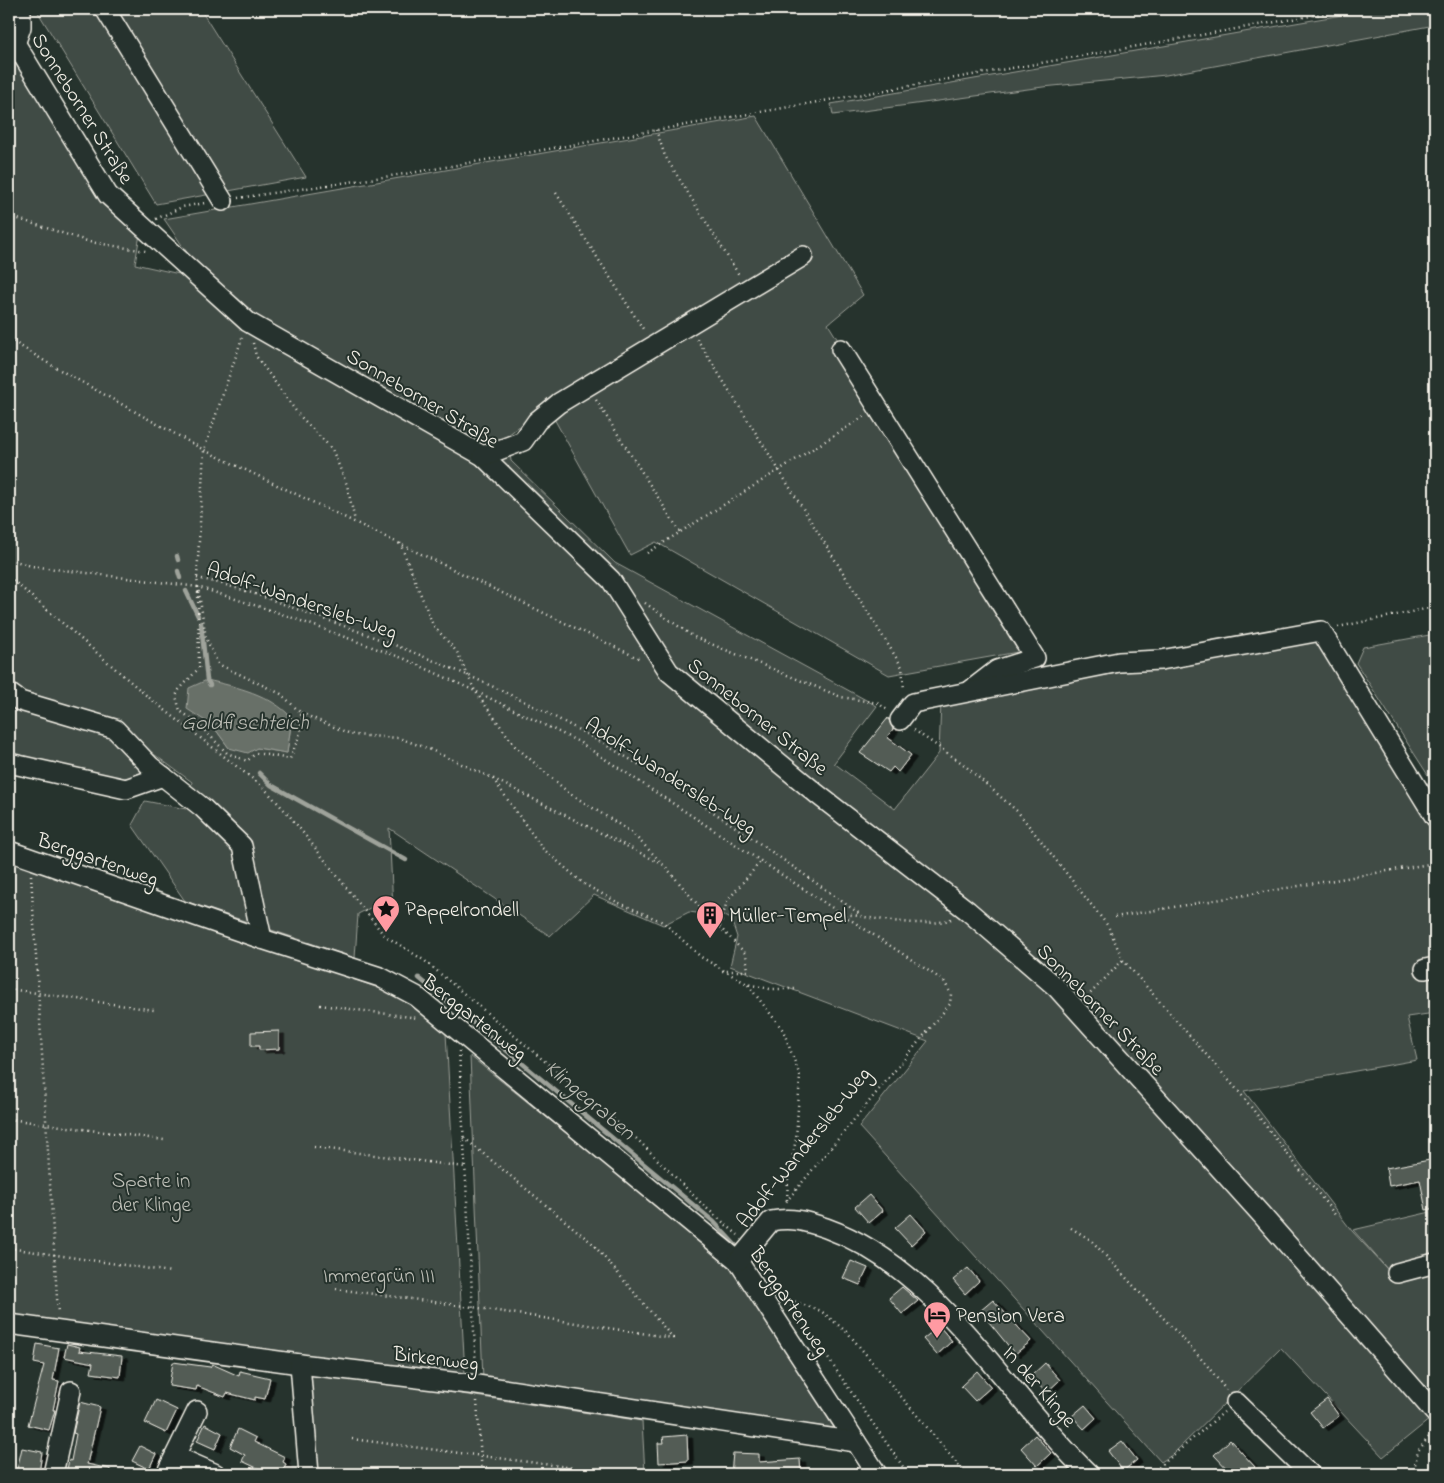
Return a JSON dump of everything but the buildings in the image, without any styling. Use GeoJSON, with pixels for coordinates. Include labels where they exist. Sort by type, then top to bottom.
{"type":"FeatureCollection","features":[{"type":"Feature","properties":{"kind":"street"},"geometry":{"type":"LineString","coordinates":[[12,38],[21,27],[21,9]]}},
{"type":"Feature","properties":{"kind":"street"},"geometry":{"type":"LineString","coordinates":[[105,9],[223,200]]}},
{"type":"Feature","properties":{"kind":"street","name":"Sonneborner Straße"},"geometry":{"type":"LineString","coordinates":[[12,38],[108,195],[173,256],[248,322],[483,456],[611,580],[669,672],[817,794],[968,911],[1056,987],[1260,1213],[1435,1413]]}},
{"type":"Feature","properties":{"kind":"street"},"geometry":{"type":"LineString","coordinates":[[483,456],[523,441],[537,421],[559,403],[803,256]]}},
{"type":"Feature","properties":{"kind":"street"},"geometry":{"type":"LineString","coordinates":[[842,349],[1035,658],[996,670],[968,692]]}},
{"type":"Feature","properties":{"kind":"street"},"geometry":{"type":"LineString","coordinates":[[900,720],[913,703],[1119,662],[1161,660],[1321,631],[1435,817]]}},
{"type":"Feature","properties":{"kind":"street"},"geometry":{"type":"LineString","coordinates":[[9,693],[20,701],[115,729],[163,776],[203,808],[242,846],[262,939]]}},
{"type":"Feature","properties":{"kind":"street"},"geometry":{"type":"LineString","coordinates":[[9,763],[126,789],[163,776]]}},
{"type":"Feature","properties":{"kind":"street","name":"Berggartenweg"},"geometry":{"type":"LineString","coordinates":[[9,851],[262,939],[380,977],[416,996],[738,1261],[877,1474]]}},
{"type":"Feature","properties":{"kind":"street","name":"In der Klinge"},"geometry":{"type":"LineString","coordinates":[[770,1221],[788,1218],[841,1234],[868,1246],[891,1262],[939,1304],[1089,1474]]}},
{"type":"Feature","properties":{"kind":"street","name":"Adolf-Wandersleb-Weg"},"geometry":{"type":"LineString","coordinates":[[738,1261],[770,1221]]}},
{"type":"Feature","properties":{"kind":"street"},"geometry":{"type":"LineString","coordinates":[[1397,1273],[1435,1263]]}},
{"type":"Feature","properties":{"kind":"street","name":"Birkenweg"},"geometry":{"type":"LineString","coordinates":[[9,1324],[300,1364],[476,1385],[856,1442]]}},
{"type":"Feature","properties":{"kind":"street"},"geometry":{"type":"LineString","coordinates":[[300,1364],[309,1474]]}},
{"type":"Feature","properties":{"kind":"street"},"geometry":{"type":"LineString","coordinates":[[53,1474],[71,1391]]}},
{"type":"Feature","properties":{"kind":"street"},"geometry":{"type":"LineString","coordinates":[[1236,1402],[1310,1474]]}},
{"type":"Feature","properties":{"kind":"street"},"geometry":{"type":"LineString","coordinates":[[166,1474],[197,1411]]}},
{"type":"Feature","properties":{"kind":"street"},"geometry":{"type":"LineString","coordinates":[[175,1456],[216,1474]]}},
{"type":"Feature","properties":{"kind":"path"},"geometry":{"type":"LineString","coordinates":[[141,225],[182,207],[411,173],[1350,9]]}},
{"type":"Feature","properties":{"kind":"path"},"geometry":{"type":"LineString","coordinates":[[656,130],[665,156],[748,290]]}},
{"type":"Feature","properties":{"kind":"path"},"geometry":{"type":"LineString","coordinates":[[556,193],[654,346]]}},
{"type":"Feature","properties":{"kind":"path"},"geometry":{"type":"LineString","coordinates":[[9,216],[90,242],[173,256]]}},
{"type":"Feature","properties":{"kind":"path"},"geometry":{"type":"LineString","coordinates":[[248,322],[204,450],[197,578],[206,638],[218,664],[281,694],[301,713],[354,735],[399,738],[492,778],[664,865]]}},
{"type":"Feature","properties":{"kind":"path"},"geometry":{"type":"LineString","coordinates":[[248,322],[256,356],[298,414],[332,449],[347,486],[355,521]]}},
{"type":"Feature","properties":{"kind":"path"},"geometry":{"type":"LineString","coordinates":[[689,325],[902,667],[905,694]]}},
{"type":"Feature","properties":{"kind":"path"},"geometry":{"type":"LineString","coordinates":[[9,339],[51,365],[204,450],[642,659]]}},
{"type":"Feature","properties":{"kind":"path"},"geometry":{"type":"LineString","coordinates":[[587,386],[680,532]]}},
{"type":"Feature","properties":{"kind":"path"},"geometry":{"type":"LineString","coordinates":[[647,553],[878,408]]}},
{"type":"Feature","properties":{"kind":"path"},"geometry":{"type":"LineString","coordinates":[[399,542],[433,625],[458,652],[475,691],[515,746],[569,793],[631,832],[746,954],[748,971],[722,971]]}},
{"type":"Feature","properties":{"kind":"path","name":"Adolf-Wandersleb-Weg"},"geometry":{"type":"LineString","coordinates":[[9,559],[31,566],[198,586],[282,614],[405,659],[579,742],[944,981],[951,994],[950,1004],[770,1221]]}},
{"type":"Feature","properties":{"kind":"path"},"geometry":{"type":"LineString","coordinates":[[9,577],[148,696],[263,787],[289,815],[377,924]]}},
{"type":"Feature","properties":{"kind":"path"},"geometry":{"type":"LineString","coordinates":[[197,578],[242,589],[363,633],[469,676],[578,730],[639,766],[864,917]]}},
{"type":"Feature","properties":{"kind":"path"},"geometry":{"type":"LineString","coordinates":[[198,586],[199,668],[178,690],[176,696],[180,711],[195,721],[227,753],[247,761],[256,753],[290,760],[301,732],[301,713]]}},
{"type":"Feature","properties":{"kind":"path"},"geometry":{"type":"LineString","coordinates":[[641,600],[694,637],[840,697],[878,704],[962,763],[1018,812],[1108,926],[1123,960],[1240,1093],[1336,1216]]}},
{"type":"Feature","properties":{"kind":"path"},"geometry":{"type":"LineString","coordinates":[[1321,631],[1435,607]]}},
{"type":"Feature","properties":{"kind":"path"},"geometry":{"type":"LineString","coordinates":[[492,778],[542,848],[561,866],[592,888],[663,922],[701,957],[747,984],[770,990],[794,989]]}},
{"type":"Feature","properties":{"kind":"path"},"geometry":{"type":"LineString","coordinates":[[30,859],[58,1330]]}},
{"type":"Feature","properties":{"kind":"path"},"geometry":{"type":"LineString","coordinates":[[720,926],[727,901],[761,861]]}},
{"type":"Feature","properties":{"kind":"path"},"geometry":{"type":"LineString","coordinates":[[1115,917],[1435,863]]}},
{"type":"Feature","properties":{"kind":"path"},"geometry":{"type":"LineString","coordinates":[[844,914],[910,922],[945,922],[968,911]]}},
{"type":"Feature","properties":{"kind":"path"},"geometry":{"type":"LineString","coordinates":[[1075,1010],[1123,960]]}},
{"type":"Feature","properties":{"kind":"path"},"geometry":{"type":"LineString","coordinates":[[747,984],[783,1030],[800,1076],[796,1139],[788,1178],[787,1200]]}},
{"type":"Feature","properties":{"kind":"path"},"geometry":{"type":"LineString","coordinates":[[9,989],[154,1010]]}},
{"type":"Feature","properties":{"kind":"path"},"geometry":{"type":"LineString","coordinates":[[320,1005],[423,1019]]}},
{"type":"Feature","properties":{"kind":"path"},"geometry":{"type":"LineString","coordinates":[[457,1028],[482,1474]]}},
{"type":"Feature","properties":{"kind":"path"},"geometry":{"type":"LineString","coordinates":[[9,1119],[164,1140]]}},
{"type":"Feature","properties":{"kind":"path"},"geometry":{"type":"LineString","coordinates":[[336,1289],[472,1307],[672,1338],[592,1243],[463,1137]]}},
{"type":"Feature","properties":{"kind":"path"},"geometry":{"type":"LineString","coordinates":[[314,1147],[465,1167]]}},
{"type":"Feature","properties":{"kind":"path"},"geometry":{"type":"LineString","coordinates":[[1071,1228],[1091,1240],[1206,1364],[1236,1402],[1151,1474]]}},
{"type":"Feature","properties":{"kind":"path"},"geometry":{"type":"LineString","coordinates":[[9,1248],[171,1272]]}},
{"type":"Feature","properties":{"kind":"path"},"geometry":{"type":"LineString","coordinates":[[789,1300],[821,1311],[848,1333],[966,1474]]}},
{"type":"Feature","properties":{"kind":"path"},"geometry":{"type":"LineString","coordinates":[[1413,1474],[1418,1451],[1435,1429]]}},
{"type":"Feature","properties":{"kind":"path"},"geometry":{"type":"LineString","coordinates":[[352,1439],[481,1454],[620,1474]]}},
{"type":"Feature","properties":{"kind":"green space"},"geometry":{"type":"Polygon","coordinates":[[[36,9],[200,9],[306,177],[156,204],[36,9]]]}},
{"type":"Feature","properties":{"kind":"green space"},"geometry":{"type":"Polygon","coordinates":[[[1376,9],[1435,9],[1435,25],[1166,75],[1043,87],[833,115],[831,104],[1376,9]]]}},
{"type":"Feature","properties":{"kind":"green space"},"geometry":{"type":"Polygon","coordinates":[[[9,48],[140,234],[135,264],[206,280],[164,219],[756,116],[863,295],[828,324],[1029,650],[889,675],[656,542],[630,555],[552,415],[556,398],[508,435],[511,461],[615,563],[877,706],[834,763],[895,809],[939,753],[941,702],[1319,640],[1435,833],[1435,1013],[1407,1017],[1417,1060],[1244,1091],[1352,1231],[1396,1279],[1353,1230],[1435,1211],[1435,1415],[1383,1457],[1281,1348],[1172,1455],[1161,1462],[859,1127],[928,1041],[730,966],[737,937],[731,919],[717,912],[704,914],[689,912],[663,925],[594,895],[550,936],[389,828],[393,908],[372,907],[358,914],[355,958],[185,901],[132,825],[145,801],[186,809],[192,782],[133,739],[140,754],[143,794],[9,766],[9,48]],[[292,718],[213,726],[229,748],[257,748],[287,753],[292,718]]]}},
{"type":"Feature","properties":{"kind":"green space"},"geometry":{"type":"Polygon","coordinates":[[[1435,634],[1435,786],[1356,663],[1363,647],[1435,634]]]}},
{"type":"Feature","properties":{"kind":"green space","name":"Sparte in der Klinge"},"geometry":{"type":"Polygon","coordinates":[[[9,858],[404,997],[446,1033],[465,1374],[303,1358],[9,1317],[9,858]]]}},
{"type":"Feature","properties":{"kind":"green space"},"geometry":{"type":"Polygon","coordinates":[[[470,1056],[727,1262],[834,1428],[483,1380],[470,1056]]]}},
{"type":"Feature","properties":{"kind":"green space"},"geometry":{"type":"Polygon","coordinates":[[[307,1371],[642,1421],[645,1474],[314,1474],[307,1371]]]}},
{"type":"Feature","properties":{"kind":"water","name":"Goldfischteich"},"geometry":{"type":"Polygon","coordinates":[[[207,680],[263,697],[274,703],[292,718],[287,753],[257,748],[248,753],[229,748],[213,726],[187,709],[189,688],[207,680]]]}},
{"type":"Feature","properties":{"kind":"waterway","name":"Klingegraben"},"geometry":{"type":"LineString","coordinates":[[177,556],[178,560]]}},
{"type":"Feature","properties":{"kind":"waterway","name":"Klingegraben"},"geometry":{"type":"LineString","coordinates":[[178,571],[180,578]]}},
{"type":"Feature","properties":{"kind":"waterway","name":"Klingegraben"},"geometry":{"type":"LineString","coordinates":[[186,591],[198,616]]}},
{"type":"Feature","properties":{"kind":"waterway","name":"Klingegraben"},"geometry":{"type":"LineString","coordinates":[[201,623],[207,680],[210,685]]}},
{"type":"Feature","properties":{"kind":"waterway","name":"Klingegraben"},"geometry":{"type":"LineString","coordinates":[[259,773],[271,785],[406,860]]}},
{"type":"Feature","properties":{"kind":"waterway","name":"Klingegraben"},"geometry":{"type":"LineString","coordinates":[[419,978],[714,1222],[739,1249]]}},
{"type":"Feature","properties":{"kind":"place","name":"Pappelrondell"},"geometry":{"type":"Point","coordinates":[386,933]}},
{"type":"Feature","properties":{"kind":"place","name":"Müller-Tempel"},"geometry":{"type":"Point","coordinates":[710,939]}},
{"type":"Feature","properties":{"kind":"place","name":"Pension Vera"},"geometry":{"type":"Point","coordinates":[937,1339]}},
{"type":"Feature","properties":{"kind":"park label","name":"Immergrün III"},"geometry":{"type":"Point","coordinates":[379,1275]}}]}
